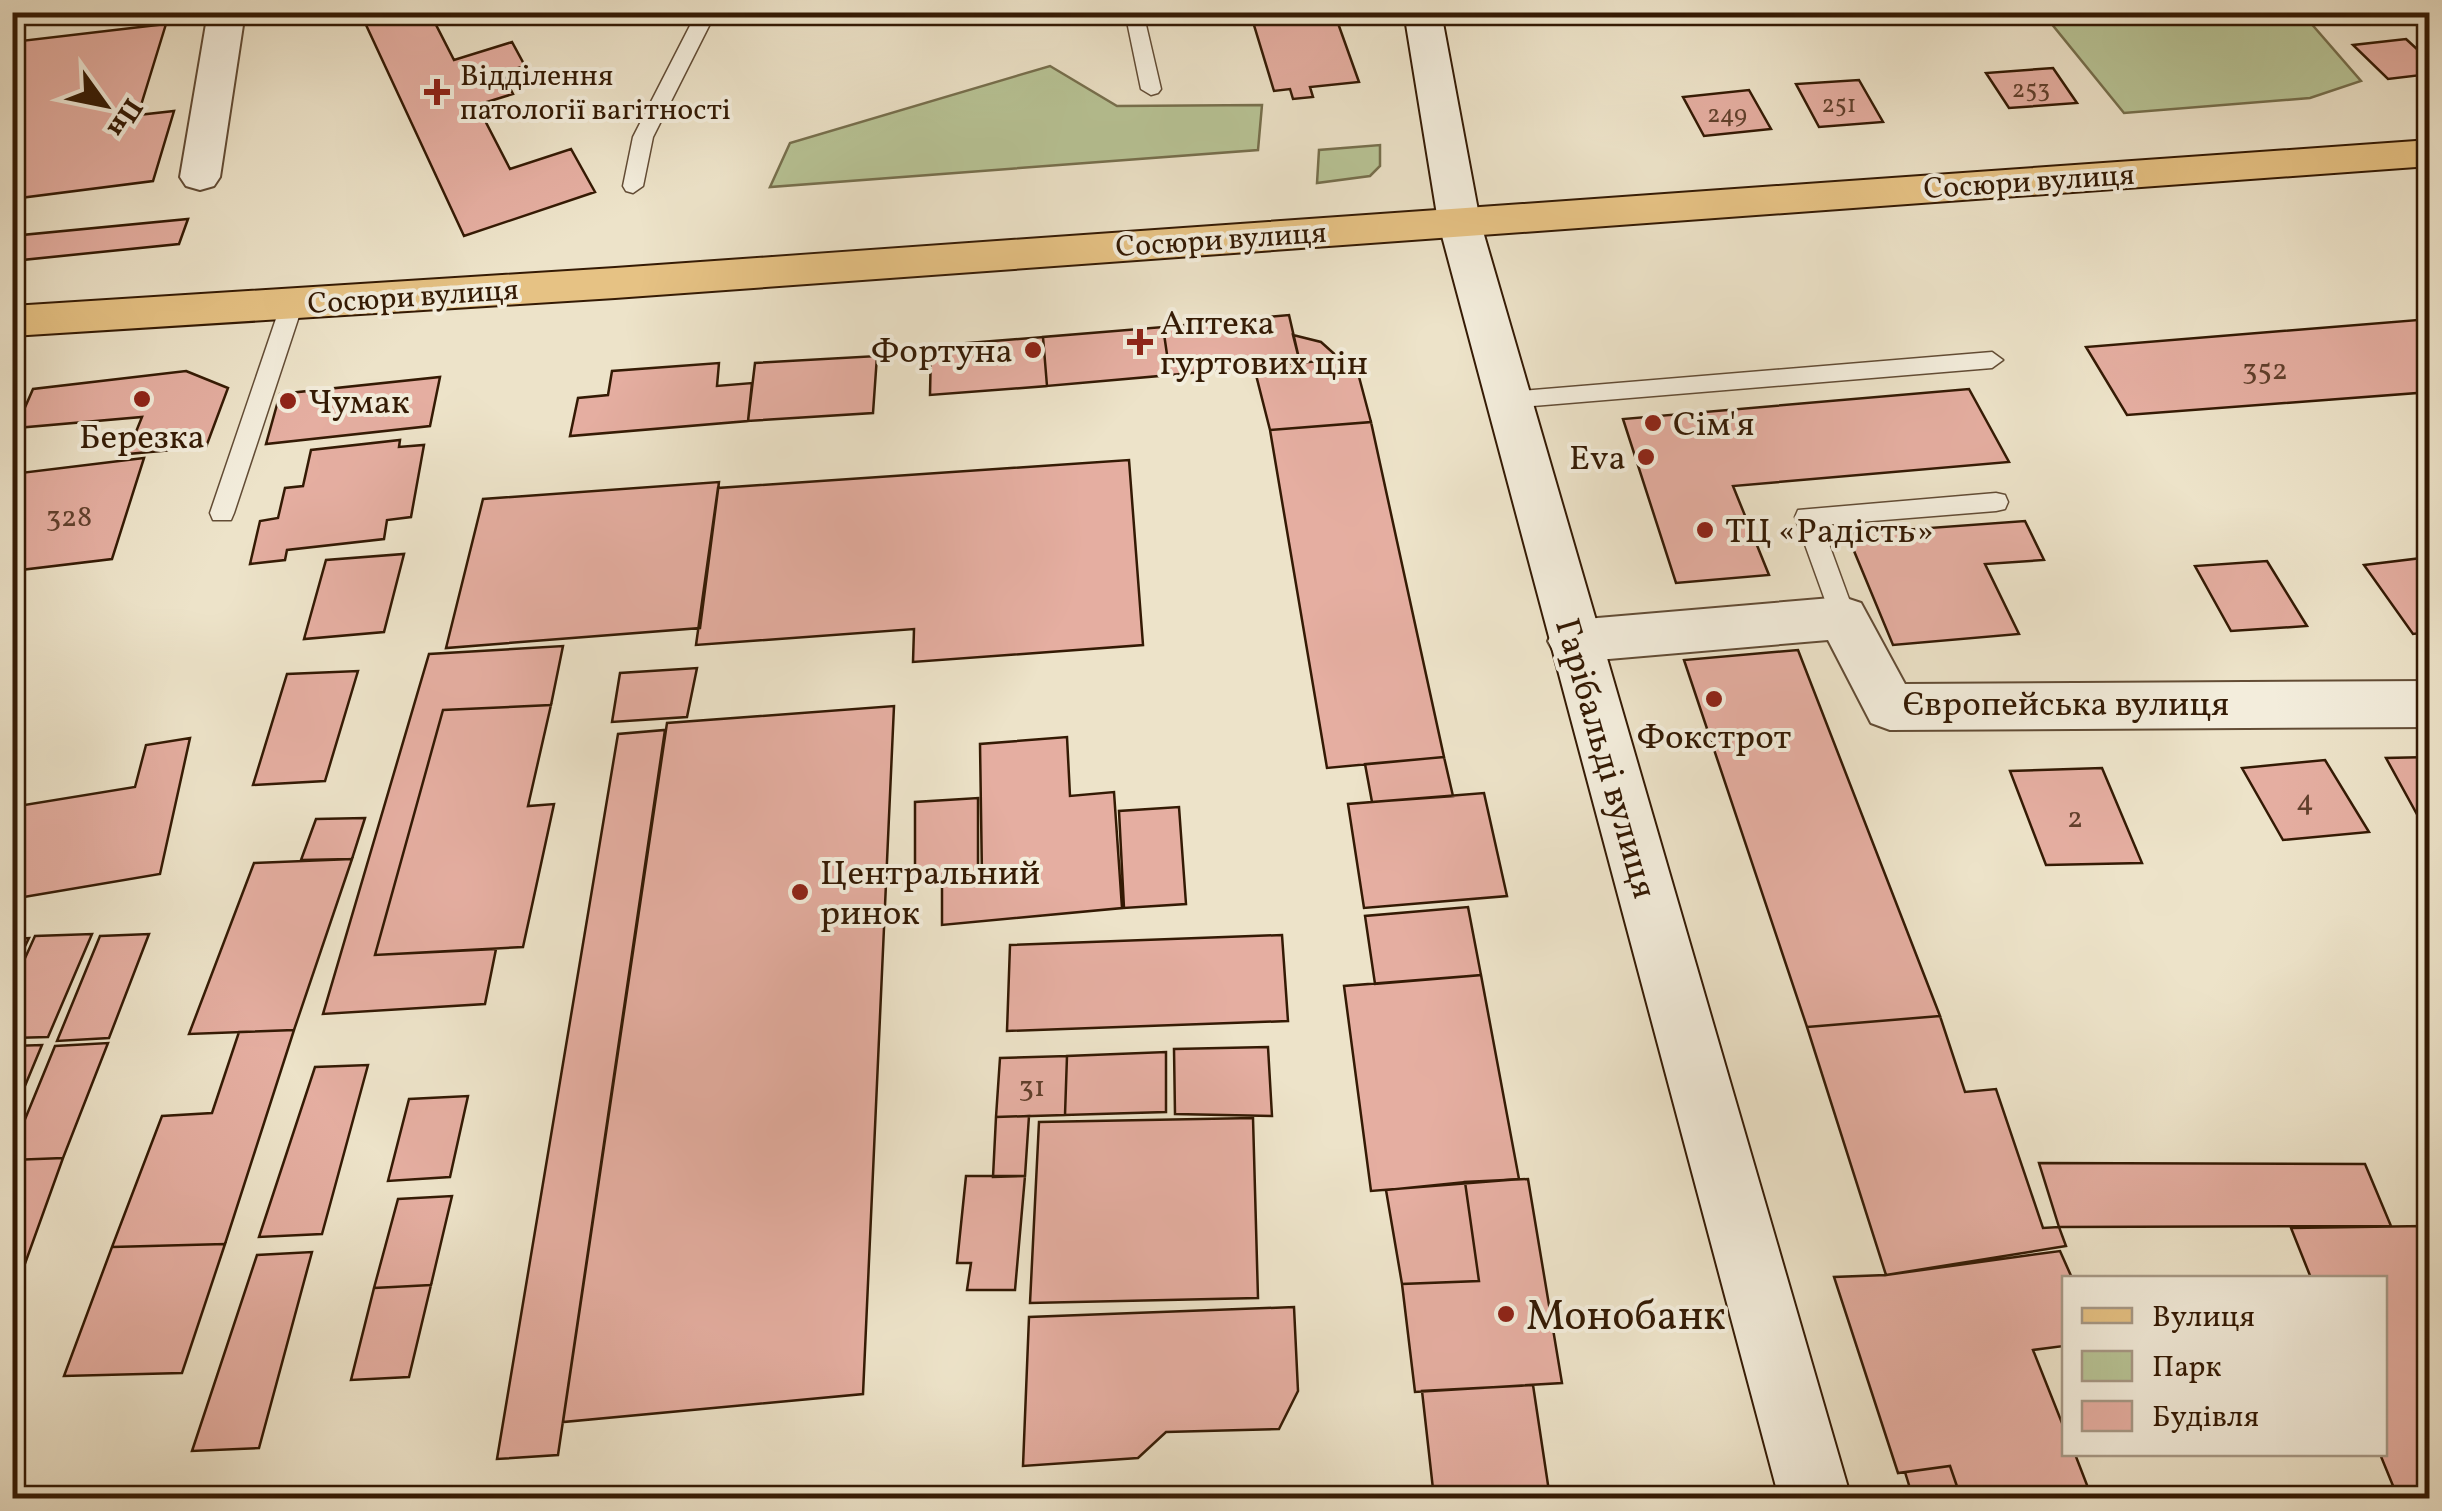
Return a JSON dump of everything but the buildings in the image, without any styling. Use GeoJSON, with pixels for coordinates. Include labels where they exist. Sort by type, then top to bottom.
{"type":"FeatureCollection","features":[{"type":"Feature","properties":{"kind":"main road"},"geometry":{"type":"LineString","coordinates":[[200,177],[227,12]]}},
{"type":"Feature","properties":{"kind":"main road","name":"Гарібальді вулиця"},"geometry":{"type":"LineString","coordinates":[[1422,12],[1459,221],[1815,1498]]}},
{"type":"Feature","properties":{"kind":"main road","name":"Сосюри вулиця"},"geometry":{"type":"LineString","coordinates":[[12,321],[2430,153]]}},
{"type":"Feature","properties":{"kind":"main road"},"geometry":{"type":"LineString","coordinates":[[1574,641],[1843,618]]}},
{"type":"Feature","properties":{"kind":"main road","name":"Європейська вулиця"},"geometry":{"type":"LineString","coordinates":[[1843,618],[1890,708],[2430,704]]}},
{"type":"Feature","properties":{"kind":"lane"},"geometry":{"type":"LineString","coordinates":[[633,186],[644,137],[707,12]]}},
{"type":"Feature","properties":{"kind":"lane"},"geometry":{"type":"LineString","coordinates":[[1134,12],[1151,88]]}},
{"type":"Feature","properties":{"kind":"lane"},"geometry":{"type":"LineString","coordinates":[[222,513],[292,304]]}},
{"type":"Feature","properties":{"kind":"lane"},"geometry":{"type":"LineString","coordinates":[[1508,400],[1992,360]]}},
{"type":"Feature","properties":{"kind":"lane"},"geometry":{"type":"LineString","coordinates":[[1843,618],[1807,517],[1996,502]]}},
{"type":"Feature","properties":{"kind":"green space"},"geometry":{"type":"Polygon","coordinates":[[[2009,13],[2302,13],[2361,81],[2310,98],[2124,113],[2050,22],[2009,13]]]}},
{"type":"Feature","properties":{"kind":"green space"},"geometry":{"type":"Polygon","coordinates":[[[1050,66],[1117,106],[1262,105],[1258,150],[770,187],[790,143],[1050,66]]]}},
{"type":"Feature","properties":{"kind":"green space"},"geometry":{"type":"Polygon","coordinates":[[[1380,145],[1380,166],[1370,176],[1317,183],[1319,150],[1380,145]]]}},
{"type":"Feature","properties":{"kind":"place","name":"Відділення патології вагітності"},"geometry":{"type":"Point","coordinates":[437,92]}},
{"type":"Feature","properties":{"kind":"place","name":"Аптека гуртових цін"},"geometry":{"type":"Point","coordinates":[1140,342]}},
{"type":"Feature","properties":{"kind":"place","name":"Фортуна"},"geometry":{"type":"Point","coordinates":[1033,350]}},
{"type":"Feature","properties":{"kind":"place","name":"Березка"},"geometry":{"type":"Point","coordinates":[142,399]}},
{"type":"Feature","properties":{"kind":"place","name":"Чумак"},"geometry":{"type":"Point","coordinates":[288,401]}},
{"type":"Feature","properties":{"kind":"place","name":"Сім'я"},"geometry":{"type":"Point","coordinates":[1653,423]}},
{"type":"Feature","properties":{"kind":"place","name":"Eva"},"geometry":{"type":"Point","coordinates":[1646,457]}},
{"type":"Feature","properties":{"kind":"place","name":"ТЦ «Радість»"},"geometry":{"type":"Point","coordinates":[1705,530]}},
{"type":"Feature","properties":{"kind":"place","name":"Фокстрот"},"geometry":{"type":"Point","coordinates":[1714,699]}},
{"type":"Feature","properties":{"kind":"place","name":"Центральний ринок"},"geometry":{"type":"Point","coordinates":[800,892]}},
{"type":"Feature","properties":{"kind":"place","name":"Монобанк"},"geometry":{"type":"Point","coordinates":[1506,1314]}}]}
